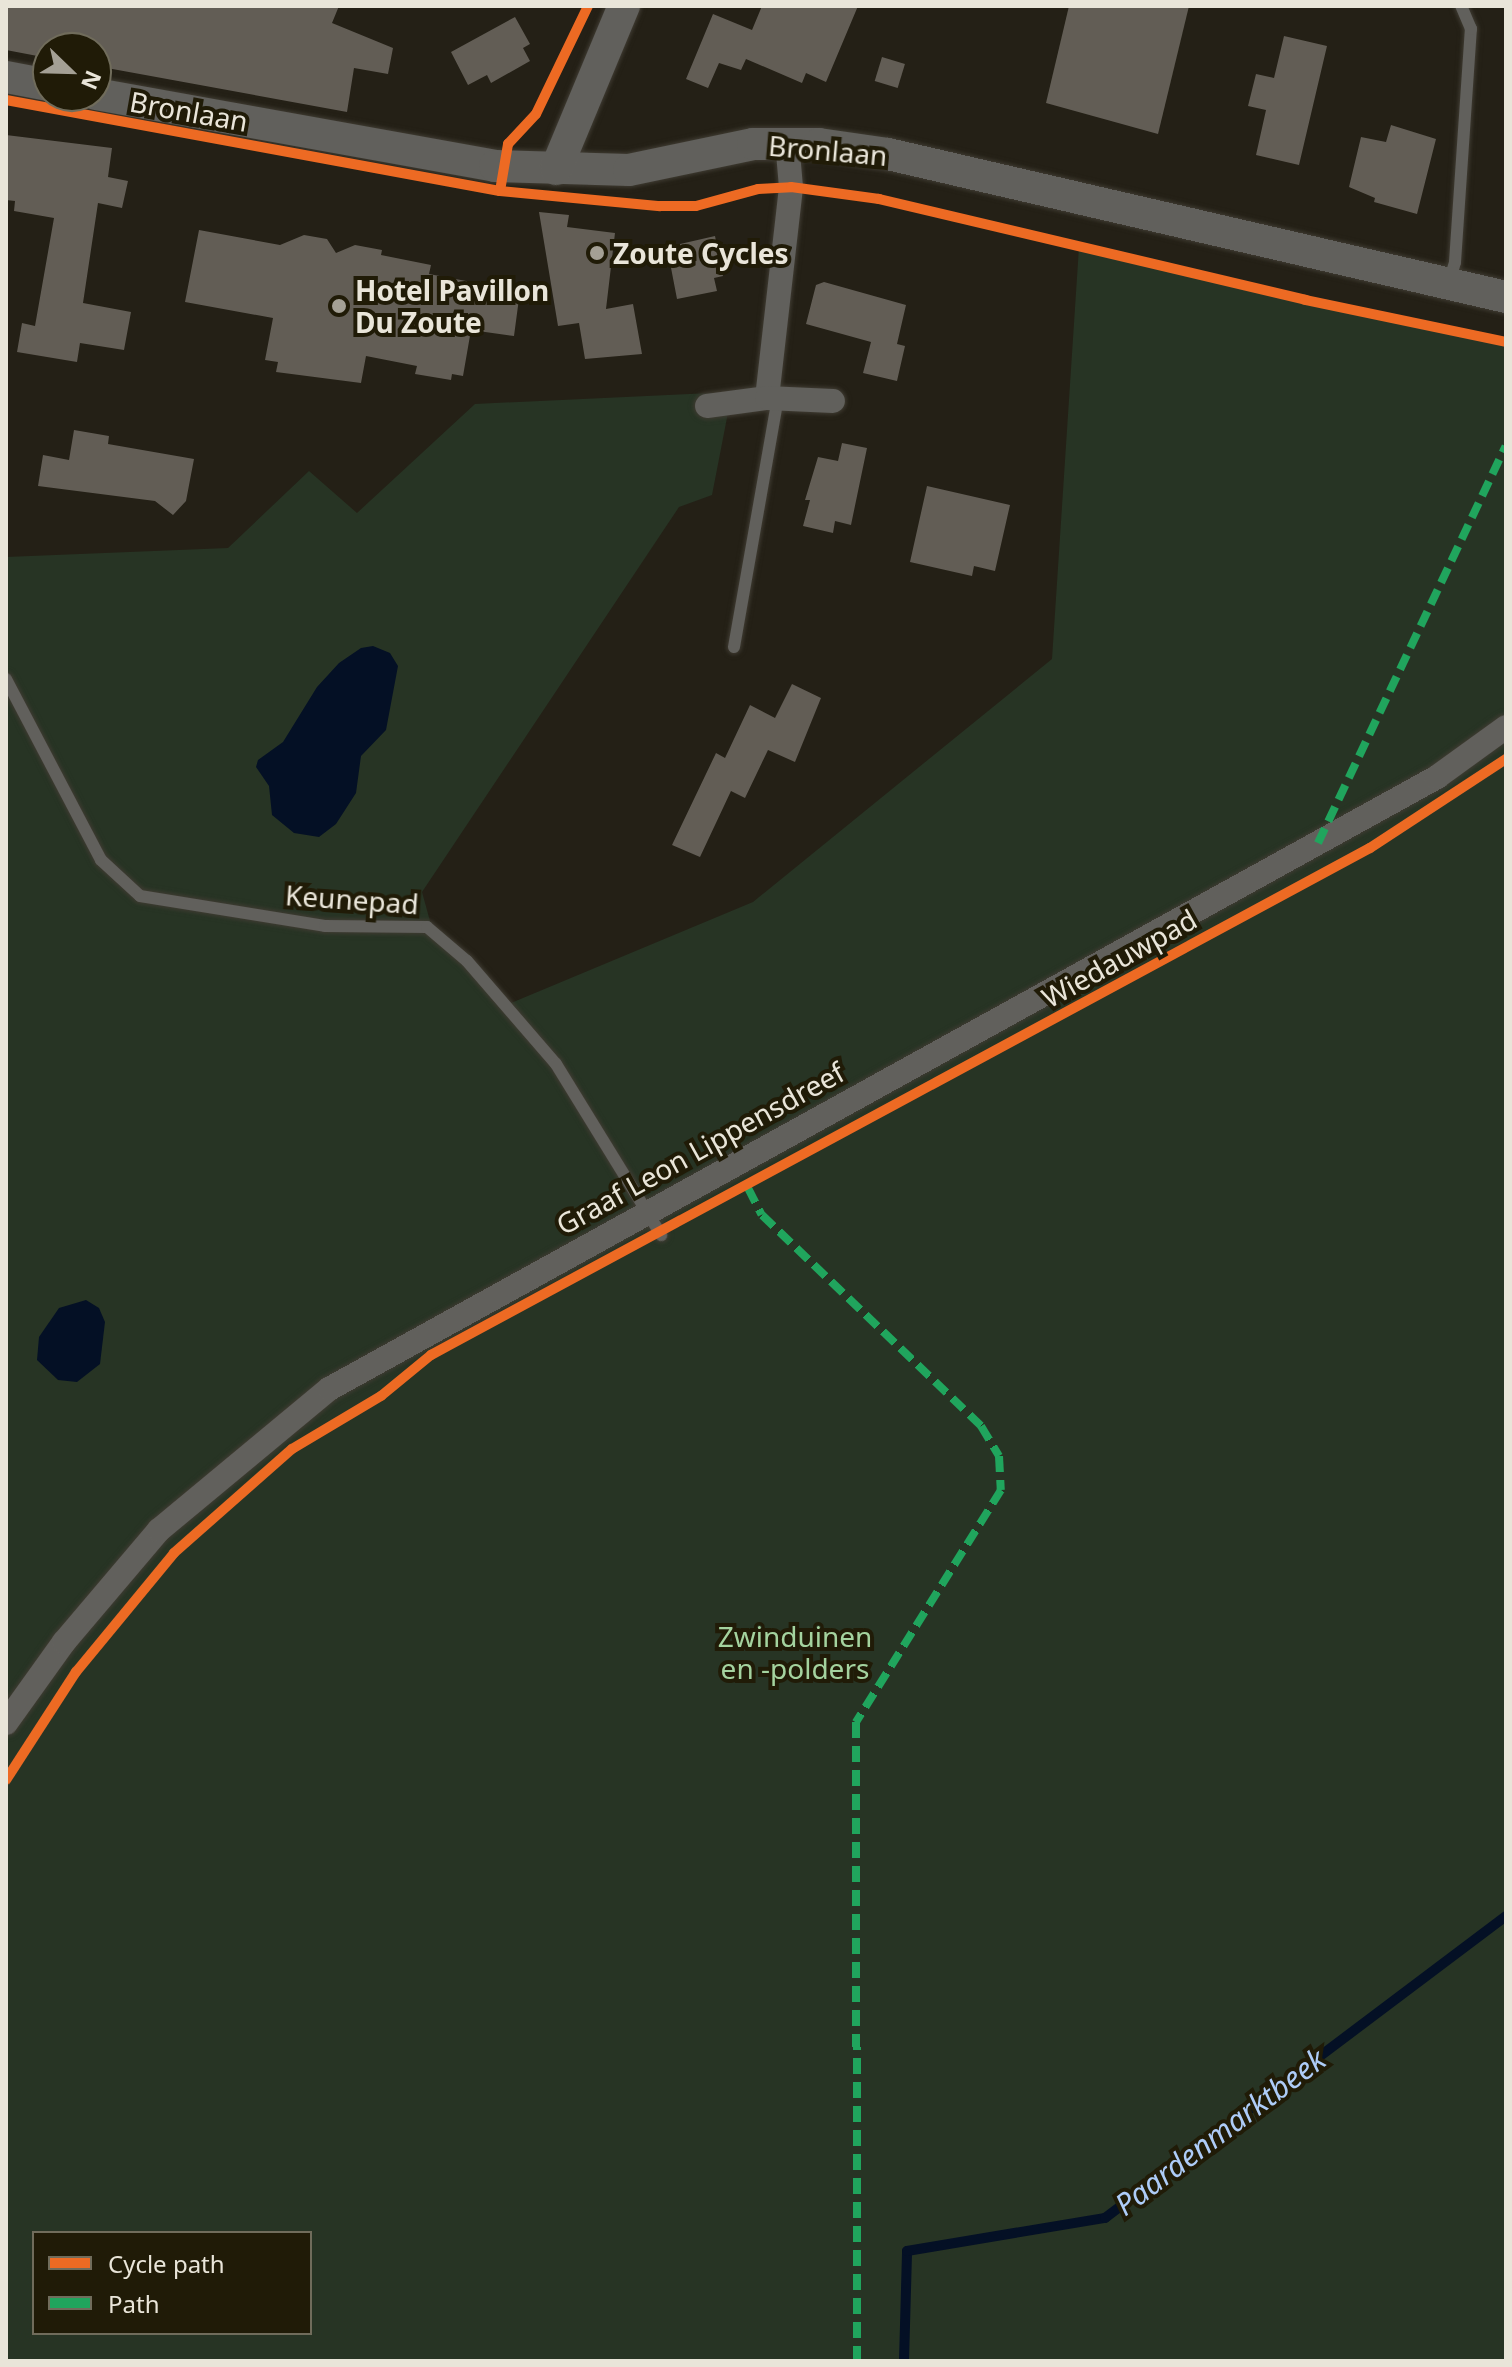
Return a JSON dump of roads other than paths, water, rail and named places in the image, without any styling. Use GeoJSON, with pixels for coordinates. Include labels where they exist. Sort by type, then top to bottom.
{"type":"FeatureCollection","features":[{"type":"Feature","properties":{"kind":"street"},"geometry":{"type":"LineString","coordinates":[[556,169],[624,6]]}},
{"type":"Feature","properties":{"kind":"street"},"geometry":{"type":"LineString","coordinates":[[6,77],[32,82]]}},
{"type":"Feature","properties":{"kind":"street","name":"Bronlaan"},"geometry":{"type":"LineString","coordinates":[[112,97],[495,166],[629,170],[787,141],[888,154],[1506,297]]}},
{"type":"Feature","properties":{"kind":"street"},"geometry":{"type":"LineString","coordinates":[[772,398],[791,187],[787,141]]}},
{"type":"Feature","properties":{"kind":"street"},"geometry":{"type":"LineString","coordinates":[[707,406],[772,398],[833,401]]}},
{"type":"Feature","properties":{"kind":"street","name":"Graaf Leon Lippensdreef"},"geometry":{"type":"LineString","coordinates":[[6,1723],[111,1583],[159,1530],[233,1463],[329,1389],[1425,784],[1506,727]]}},
{"type":"Feature","properties":{"kind":"lane"},"geometry":{"type":"LineString","coordinates":[[1448,285],[1455,262],[1471,29],[1461,6]]}},
{"type":"Feature","properties":{"kind":"lane"},"geometry":{"type":"LineString","coordinates":[[734,647],[772,398]]}},
{"type":"Feature","properties":{"kind":"lane","name":"Keunepad"},"geometry":{"type":"LineString","coordinates":[[6,679],[101,860],[119,880],[140,896],[325,926],[427,927],[467,961],[556,1064],[661,1235]]}},
{"type":"Feature","properties":{"kind":"water"},"geometry":{"type":"Polygon","coordinates":[[[373,646],[390,653],[398,666],[386,730],[361,756],[356,793],[336,824],[319,837],[294,833],[272,815],[269,786],[256,767],[258,760],[283,742],[317,687],[339,663],[361,648],[373,646]]]}},
{"type":"Feature","properties":{"kind":"water"},"geometry":{"type":"Polygon","coordinates":[[[86,1300],[99,1308],[105,1322],[100,1364],[77,1382],[58,1380],[37,1360],[39,1337],[59,1308],[86,1300]]]}},
{"type":"Feature","properties":{"kind":"waterway","name":"Paardenmarktbeek"},"geometry":{"type":"LineString","coordinates":[[904,2361],[907,2251],[1105,2218],[1506,1916]]}},
{"type":"Feature","properties":{"kind":"place","name":"Zoute Cycles"},"geometry":{"type":"Point","coordinates":[597,253]}},
{"type":"Feature","properties":{"kind":"place","name":"Hotel Pavillon Du Zoute"},"geometry":{"type":"Point","coordinates":[339,306]}},
{"type":"Feature","properties":{"kind":"park label","name":"Zwinduinen en -polders"},"geometry":{"type":"Point","coordinates":[795,1652]}}]}
